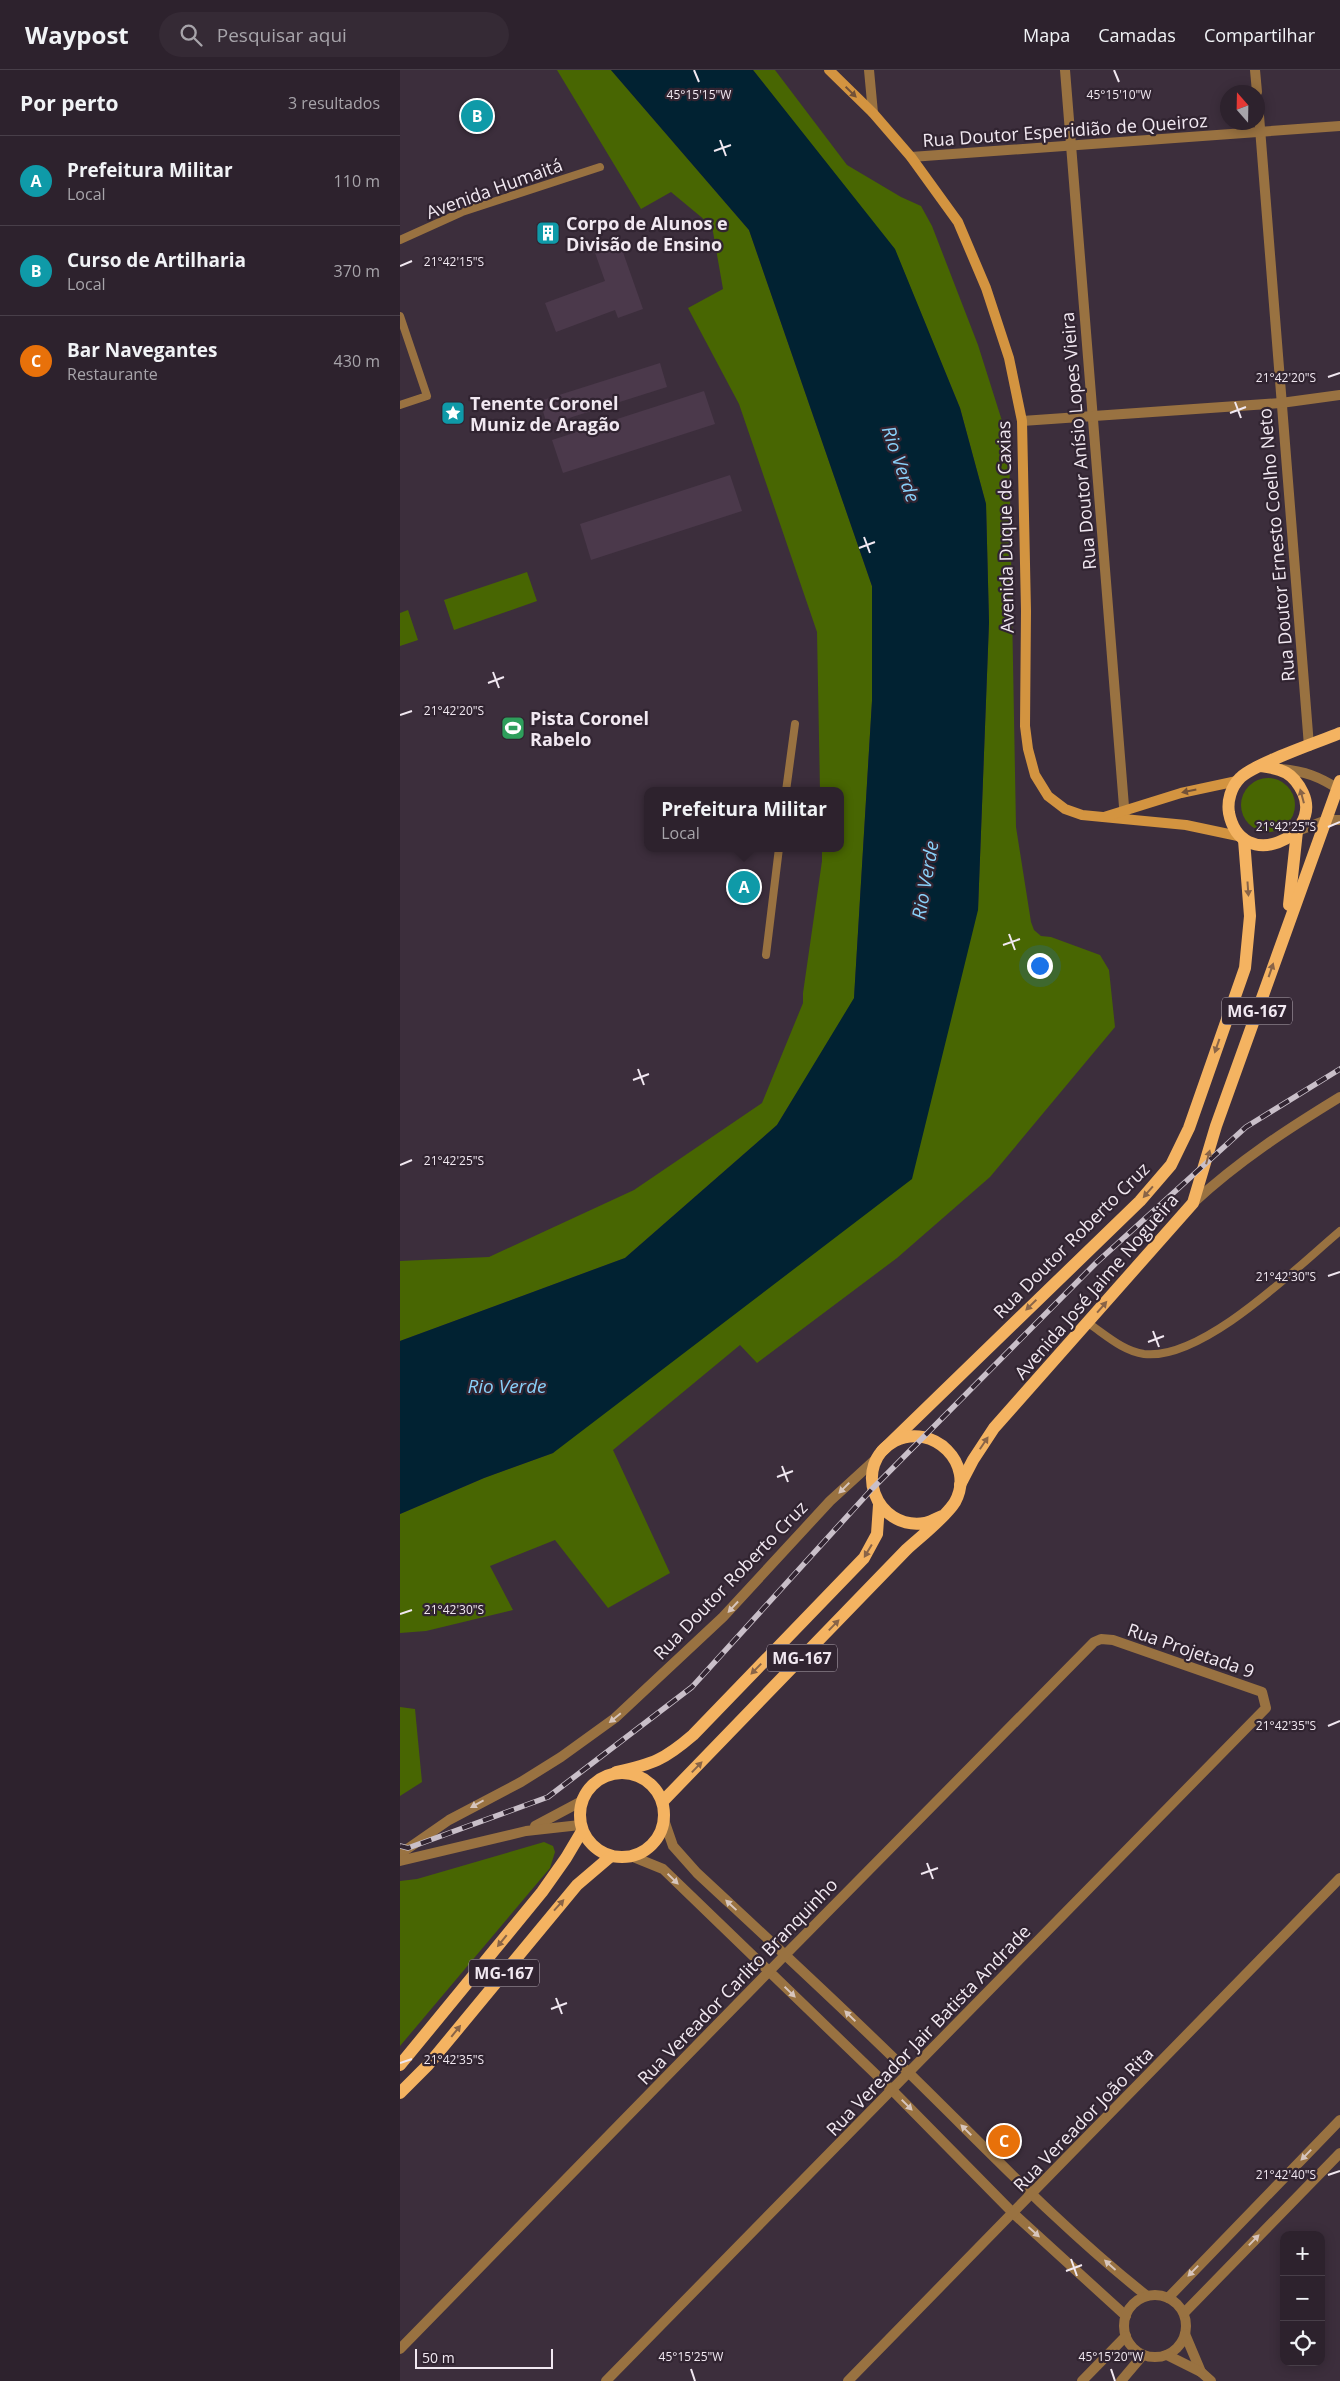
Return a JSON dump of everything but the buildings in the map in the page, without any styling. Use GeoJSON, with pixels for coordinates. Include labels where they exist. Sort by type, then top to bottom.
{"type":"FeatureCollection","features":[{"type":"Feature","properties":{"kind":"main road","name":"Avenida Duque de Caxias"},"geometry":{"type":"LineString","coordinates":[[829,70],[873,113],[912,157],[958,222],[986,288],[1009,358],[1022,421],[1025,726],[1028,749],[1035,775],[1048,796],[1065,809],[1082,815],[1186,826],[1241,838],[1262,846],[1281,842],[1296,831]]}},
{"type":"Feature","properties":{"kind":"main road","name":"Avenida Duque de Caxias"},"geometry":{"type":"LineString","coordinates":[[1103,817],[1181,793],[1237,781],[1252,768],[1340,733]]}},
{"type":"Feature","properties":{"kind":"main road","name":"MG-167"},"geometry":{"type":"LineString","coordinates":[[1261,766],[1279,769],[1295,779],[1304,795],[1304,814],[1296,831]]}},
{"type":"Feature","properties":{"kind":"main road"},"geometry":{"type":"LineString","coordinates":[[1237,781],[1230,794],[1228,809],[1231,823],[1241,838]]}},
{"type":"Feature","properties":{"kind":"main road","name":"Avenida José Jaime Nogueira"},"geometry":{"type":"LineString","coordinates":[[663,1802],[906,1550],[942,1516],[954,1502],[960,1485],[973,1460],[994,1428],[1193,1203],[1216,1126],[1287,925],[1334,820],[1339,786]]}},
{"type":"Feature","properties":{"kind":"main road","name":"Avenida José Jaime Nogueira"},"geometry":{"type":"LineString","coordinates":[[1287,925],[1296,831]]}},
{"type":"Feature","properties":{"kind":"main road","name":"Rua Doutor Roberto Cruz"},"geometry":{"type":"LineString","coordinates":[[881,1453],[1140,1201],[1170,1165],[1189,1128],[1245,968],[1250,916],[1241,838]]}},
{"type":"Feature","properties":{"kind":"main road"},"geometry":{"type":"LineString","coordinates":[[881,1453],[894,1442],[909,1436],[924,1436],[940,1442],[956,1461],[959,1469],[960,1485]]}},
{"type":"Feature","properties":{"kind":"main road","name":"MG-167"},"geometry":{"type":"LineString","coordinates":[[616,1772],[650,1765],[673,1752],[693,1735],[864,1558],[877,1534],[879,1505],[872,1489],[873,1469],[881,1453]]}},
{"type":"Feature","properties":{"kind":"main road"},"geometry":{"type":"LineString","coordinates":[[879,1505],[892,1518],[908,1524],[926,1523],[942,1516]]}},
{"type":"Feature","properties":{"kind":"main road"},"geometry":{"type":"LineString","coordinates":[[616,1772],[636,1774],[652,1785],[663,1802],[664,1820],[653,1843],[631,1856],[611,1856],[594,1847],[581,1828],[579,1812],[584,1794],[598,1779],[616,1772]]}},
{"type":"Feature","properties":{"kind":"main road","name":"MG-167"},"geometry":{"type":"LineString","coordinates":[[400,2065],[542,1892],[566,1858],[581,1828]]}},
{"type":"Feature","properties":{"kind":"main road","name":"MG-167"},"geometry":{"type":"LineString","coordinates":[[400,2093],[428,2065],[565,1899],[611,1856]]}},
{"type":"Feature","properties":{"kind":"street"},"geometry":{"type":"LineString","coordinates":[[869,70],[873,113]]}},
{"type":"Feature","properties":{"kind":"street","name":"Rua Doutor Anísio Lopes Vieira"},"geometry":{"type":"LineString","coordinates":[[1065,70],[1126,820]]}},
{"type":"Feature","properties":{"kind":"street"},"geometry":{"type":"LineString","coordinates":[[1255,70],[1256,85]]}},
{"type":"Feature","properties":{"kind":"street","name":"Rua Doutor Esperidião de Queiroz"},"geometry":{"type":"LineString","coordinates":[[912,157],[1340,126]]}},
{"type":"Feature","properties":{"kind":"street","name":"Rua Doutor Ernesto Coelho Neto"},"geometry":{"type":"LineString","coordinates":[[1260,132],[1309,746]]}},
{"type":"Feature","properties":{"kind":"street"},"geometry":{"type":"LineString","coordinates":[[1022,421],[1281,402],[1340,395]]}},
{"type":"Feature","properties":{"kind":"street"},"geometry":{"type":"LineString","coordinates":[[1279,769],[1314,774],[1339,786]]}},
{"type":"Feature","properties":{"kind":"street"},"geometry":{"type":"LineString","coordinates":[[1296,831],[1334,820]]}},
{"type":"Feature","properties":{"kind":"street"},"geometry":{"type":"LineString","coordinates":[[1193,1203],[1227,1172],[1272,1138],[1340,1097]]}},
{"type":"Feature","properties":{"kind":"street","name":"Rua Doutor Roberto Cruz"},"geometry":{"type":"LineString","coordinates":[[400,1854],[449,1820],[521,1782],[561,1757],[616,1718],[723,1618],[830,1501],[881,1453]]}},
{"type":"Feature","properties":{"kind":"street","name":"Rua Projetada 9"},"geometry":{"type":"LineString","coordinates":[[1101,1639],[1113,1640],[1262,1692],[1265,1699]]}},
{"type":"Feature","properties":{"kind":"street","name":"Rua Vereador Carlito Branquinho"},"geometry":{"type":"LineString","coordinates":[[400,2349],[1094,1642],[1101,1639]]}},
{"type":"Feature","properties":{"kind":"street","name":"Rua Vereador Jair Batista Andrade"},"geometry":{"type":"LineString","coordinates":[[606,2381],[1266,1708],[1265,1699]]}},
{"type":"Feature","properties":{"kind":"street"},"geometry":{"type":"LineString","coordinates":[[526,1830],[582,1801]]}},
{"type":"Feature","properties":{"kind":"street"},"geometry":{"type":"LineString","coordinates":[[664,1820],[673,1846],[697,1873],[909,2072],[1031,2194],[1120,2275],[1147,2296]]}},
{"type":"Feature","properties":{"kind":"street"},"geometry":{"type":"LineString","coordinates":[[400,1861],[526,1830],[581,1828]]}},
{"type":"Feature","properties":{"kind":"street"},"geometry":{"type":"LineString","coordinates":[[631,1856],[663,1869],[892,2090],[1014,2214],[1126,2316]]}},
{"type":"Feature","properties":{"kind":"street","name":"Rua Vereador João Rita"},"geometry":{"type":"LineString","coordinates":[[848,2381],[1014,2214],[1031,2194],[1340,1878]]}},
{"type":"Feature","properties":{"kind":"street"},"geometry":{"type":"LineString","coordinates":[[1168,2298],[1340,2120]]}},
{"type":"Feature","properties":{"kind":"street"},"geometry":{"type":"LineString","coordinates":[[1184,2313],[1340,2153]]}},
{"type":"Feature","properties":{"kind":"street"},"geometry":{"type":"LineString","coordinates":[[1158,2295],[1168,2298],[1174,2301],[1184,2313],[1187,2327],[1185,2334],[1175,2350],[1167,2355],[1151,2357],[1143,2355],[1130,2344],[1126,2336],[1124,2326],[1126,2316],[1138,2300],[1147,2296],[1158,2295]]}},
{"type":"Feature","properties":{"kind":"street"},"geometry":{"type":"LineString","coordinates":[[1185,2334],[1201,2372]]}},
{"type":"Feature","properties":{"kind":"street"},"geometry":{"type":"LineString","coordinates":[[1082,2381],[1126,2336]]}},
{"type":"Feature","properties":{"kind":"street"},"geometry":{"type":"LineString","coordinates":[[1121,2381],[1143,2355]]}},
{"type":"Feature","properties":{"kind":"street"},"geometry":{"type":"LineString","coordinates":[[1167,2355],[1201,2372],[1211,2381]]}},
{"type":"Feature","properties":{"kind":"lane","name":"Avenida Humaitá"},"geometry":{"type":"LineString","coordinates":[[400,240],[462,212],[600,167]]}},
{"type":"Feature","properties":{"kind":"lane"},"geometry":{"type":"LineString","coordinates":[[400,316],[427,396],[400,405]]}},
{"type":"Feature","properties":{"kind":"lane"},"geometry":{"type":"LineString","coordinates":[[786,787],[794,724]]}},
{"type":"Feature","properties":{"kind":"lane"},"geometry":{"type":"LineString","coordinates":[[766,955],[779,852]]}},
{"type":"Feature","properties":{"kind":"lane"},"geometry":{"type":"LineString","coordinates":[[1088,1323],[1132,1351],[1155,1355],[1176,1351],[1238,1317],[1340,1231]]}},
{"type":"Feature","properties":{"kind":"shaded area"},"geometry":{"type":"Polygon","coordinates":[[[619,241],[643,309],[618,318],[615,310],[556,332],[545,303],[605,281],[594,250],[619,241]]]}},
{"type":"Feature","properties":{"kind":"shaded area"},"geometry":{"type":"Polygon","coordinates":[[[660,363],[667,387],[547,425],[540,401],[660,363]]]}},
{"type":"Feature","properties":{"kind":"shaded area"},"geometry":{"type":"Polygon","coordinates":[[[704,391],[715,424],[563,473],[552,440],[704,391]]]}},
{"type":"Feature","properties":{"kind":"shaded area"},"geometry":{"type":"Polygon","coordinates":[[[730,475],[742,511],[591,560],[580,524],[730,475]]]}},
{"type":"Feature","properties":{"kind":"green space"},"geometry":{"type":"Polygon","coordinates":[[[557,70],[611,70],[749,230],[872,586],[872,701],[854,999],[777,1125],[625,1258],[400,1341],[400,1261],[489,1257],[634,1190],[762,1103],[803,1003],[822,852],[844,852],[844,787],[820,787],[817,632],[739,404],[688,308],[723,289],[712,226],[671,192],[641,209],[557,70]]]}},
{"type":"Feature","properties":{"kind":"green space"},"geometry":{"type":"Polygon","coordinates":[[[753,70],[775,70],[847,165],[901,197],[921,206],[932,226],[978,345],[1009,443],[1016,827],[1031,922],[1034,930],[1041,936],[1051,937],[1100,955],[1109,970],[1115,1027],[990,1177],[897,1258],[757,1363],[740,1345],[613,1450],[670,1573],[608,1608],[555,1540],[490,1566],[513,1610],[426,1631],[400,1633],[400,1514],[484,1478],[553,1453],[978,910],[989,622],[986,504],[960,408],[895,250],[753,70]]]}},
{"type":"Feature","properties":{"kind":"green space"},"geometry":{"type":"Polygon","coordinates":[[[527,572],[537,601],[454,630],[444,600],[527,572]]]}},
{"type":"Feature","properties":{"kind":"green space"},"geometry":{"type":"Polygon","coordinates":[[[408,610],[418,640],[400,646],[400,613],[408,610]]]}},
{"type":"Feature","properties":{"kind":"green space"},"geometry":{"type":"Polygon","coordinates":[[[1268,778],[1278,780],[1287,786],[1293,795],[1295,805],[1293,815],[1287,824],[1278,830],[1268,832],[1258,830],[1249,824],[1243,815],[1241,805],[1243,795],[1249,786],[1258,780],[1268,778]]]}},
{"type":"Feature","properties":{"kind":"green space"},"geometry":{"type":"Polygon","coordinates":[[[400,1707],[415,1709],[422,1782],[400,1796],[400,1707]]]}},
{"type":"Feature","properties":{"kind":"green space"},"geometry":{"type":"Polygon","coordinates":[[[544,1842],[553,1846],[555,1852],[550,1868],[400,2046],[400,1881],[417,1879],[544,1842]]]}},
{"type":"Feature","properties":{"kind":"water","name":"Rio Verde"},"geometry":{"type":"Polygon","coordinates":[[[611,70],[753,70],[895,249],[960,408],[986,504],[989,622],[978,910],[912,1179],[553,1453],[484,1478],[400,1514],[400,1341],[625,1258],[777,1125],[854,998],[872,701],[872,586],[749,230],[611,70]]]}},
{"type":"Feature","properties":{"kind":"railway"},"geometry":{"type":"LineString","coordinates":[[400,1846],[408,1848],[548,1797],[692,1687],[872,1489],[1096,1263],[1246,1127],[1340,1069]]}},
{"type":"Feature","properties":{"kind":"place","name":"Curso de Artilharia"},"geometry":{"type":"Point","coordinates":[477,116]}},
{"type":"Feature","properties":{"kind":"place","name":"Corpo de Alunos e Divisão de Ensino"},"geometry":{"type":"Point","coordinates":[548,233]}},
{"type":"Feature","properties":{"kind":"place","name":"Tenente Coronel Muniz de Aragão"},"geometry":{"type":"Point","coordinates":[453,413]}},
{"type":"Feature","properties":{"kind":"place","name":"Pista Coronel Rabelo"},"geometry":{"type":"Point","coordinates":[513,728]}},
{"type":"Feature","properties":{"kind":"place","name":"Prefeitura Militar"},"geometry":{"type":"Point","coordinates":[744,887]}},
{"type":"Feature","properties":{"kind":"place","name":"Bar Navegantes"},"geometry":{"type":"Point","coordinates":[1004,2141]}}]}
